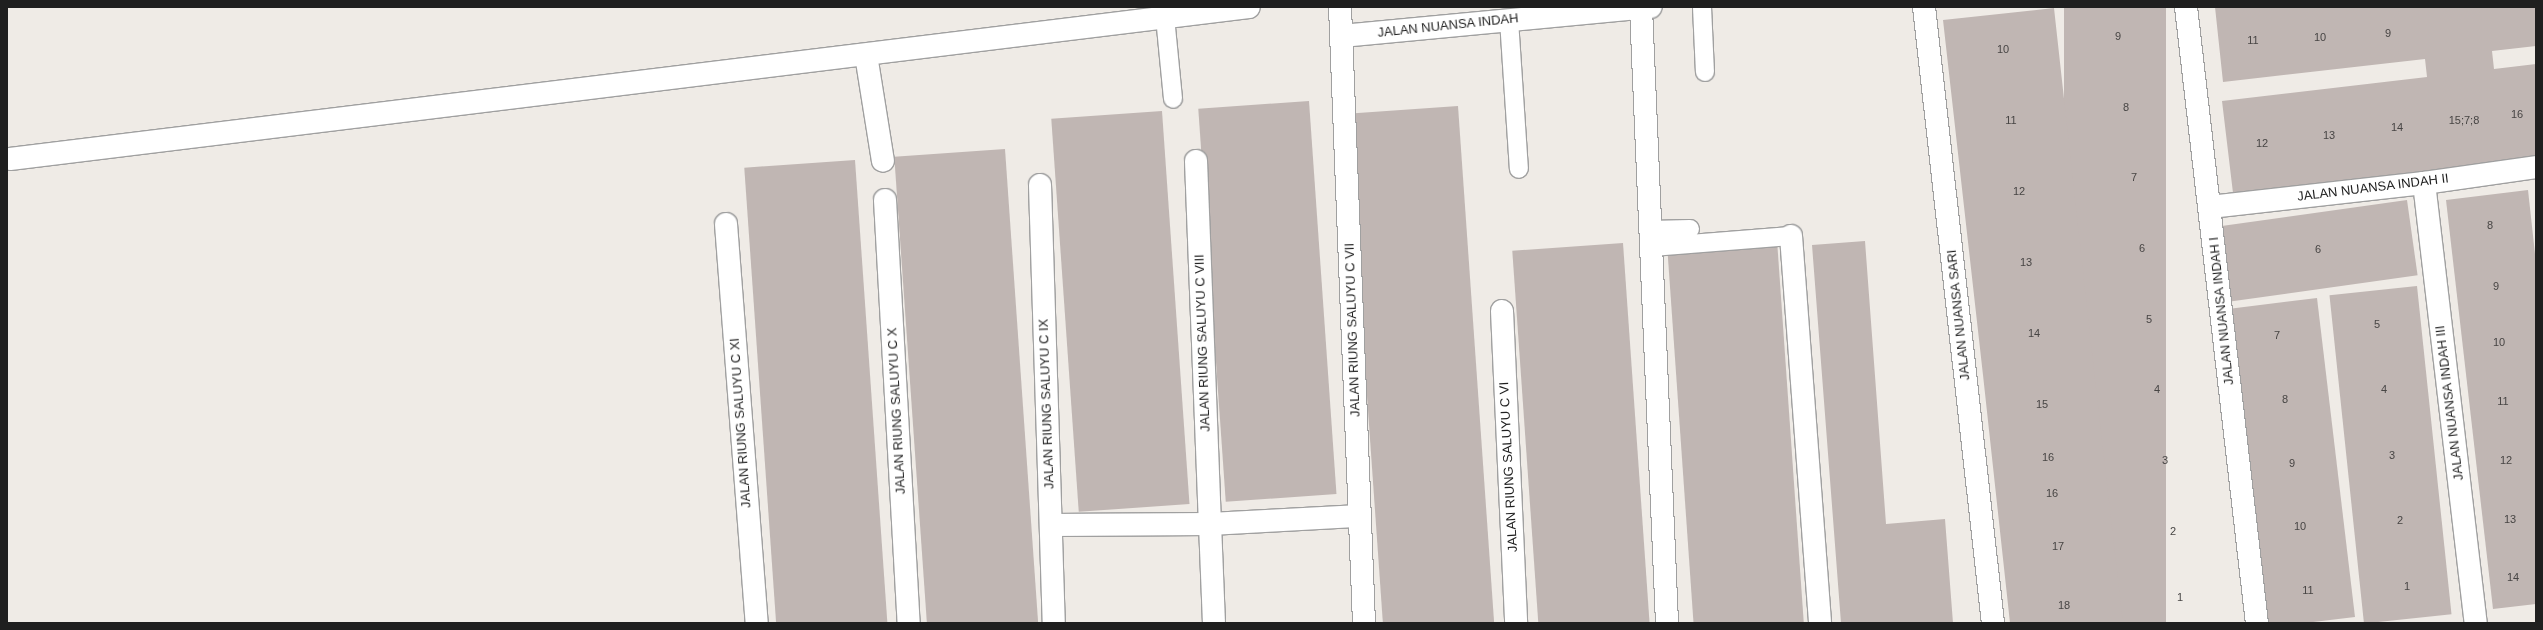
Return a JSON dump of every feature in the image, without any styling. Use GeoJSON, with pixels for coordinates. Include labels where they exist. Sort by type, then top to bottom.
{"type":"FeatureCollection","features":[{"type":"Feature","properties":{"kind":"street"},"geometry":{"type":"LineString","coordinates":[[10,159],[1249,7]]}},
{"type":"Feature","properties":{"kind":"street","name":"JALAN RIUNG SALUYU C VII"},"geometry":{"type":"LineString","coordinates":[[1340,7],[1364,623]]}},
{"type":"Feature","properties":{"kind":"street"},"geometry":{"type":"LineString","coordinates":[[1646,7],[1651,239],[1667,623]]}},
{"type":"Feature","properties":{"kind":"street","name":"JALAN NUANSA INDAH"},"geometry":{"type":"LineString","coordinates":[[1342,36],[1646,7]]}},
{"type":"Feature","properties":{"kind":"street","name":"JALAN NUANSA SARI"},"geometry":{"type":"LineString","coordinates":[[1924,7],[1993,623]]}},
{"type":"Feature","properties":{"kind":"street","name":"JALAN NUANSA INDAH I"},"geometry":{"type":"LineString","coordinates":[[2186,7],[2257,619]]}},
{"type":"Feature","properties":{"kind":"street"},"geometry":{"type":"LineString","coordinates":[[866,55],[883,161]]}},
{"type":"Feature","properties":{"kind":"street","name":"JALAN RIUNG SALUYU C VIII"},"geometry":{"type":"LineString","coordinates":[[1196,161],[1214,623]]}},
{"type":"Feature","properties":{"kind":"street","name":"JALAN NUANSA INDAH II"},"geometry":{"type":"LineString","coordinates":[[2210,208],[2424,183],[2536,166]]}},
{"type":"Feature","properties":{"kind":"street","name":"JALAN NUANSA INDAH III"},"geometry":{"type":"LineString","coordinates":[[2424,183],[2476,623]]}},
{"type":"Feature","properties":{"kind":"street","name":"JALAN RIUNG SALUYU C IX"},"geometry":{"type":"LineString","coordinates":[[1040,185],[1054,623]]}},
{"type":"Feature","properties":{"kind":"street","name":"JALAN RIUNG SALUYU C X"},"geometry":{"type":"LineString","coordinates":[[885,200],[909,623]]}},
{"type":"Feature","properties":{"kind":"street","name":"JALAN RIUNG SALUYU C XI"},"geometry":{"type":"LineString","coordinates":[[726,224],[757,623]]}},
{"type":"Feature","properties":{"kind":"street"},"geometry":{"type":"LineString","coordinates":[[1791,236],[1820,623]]}},
{"type":"Feature","properties":{"kind":"street","name":"JALAN RIUNG SALUYU C VI"},"geometry":{"type":"LineString","coordinates":[[1502,311],[1516,623]]}},
{"type":"Feature","properties":{"kind":"street"},"geometry":{"type":"LineString","coordinates":[[1051,525],[1210,524],[1360,516]]}},
{"type":"Feature","properties":{"kind":"lane"},"geometry":{"type":"LineString","coordinates":[[1702,7],[1705,72]]}},
{"type":"Feature","properties":{"kind":"lane"},"geometry":{"type":"LineString","coordinates":[[1165,17],[1173,99]]}},
{"type":"Feature","properties":{"kind":"lane"},"geometry":{"type":"LineString","coordinates":[[1509,20],[1519,169]]}},
{"type":"Feature","properties":{"kind":"lane"},"geometry":{"type":"LineString","coordinates":[[1651,239],[1690,229]]}},
{"type":"Feature","properties":{"kind":"lane"},"geometry":{"type":"LineString","coordinates":[[1651,239],[1791,236]]}},
{"type":"Feature","properties":{"kind":"building"},"geometry":{"type":"Polygon","coordinates":[[[2064,7],[2166,7],[2166,623],[2064,623],[2064,7]]]}},
{"type":"Feature","properties":{"kind":"building"},"geometry":{"type":"Polygon","coordinates":[[[2215,7],[2536,7],[2536,46],[2492,51],[2494,69],[2536,64],[2536,158],[2233,193],[2222,101],[2427,77],[2425,59],[2223,82],[2215,7]]]}},
{"type":"Feature","properties":{"kind":"building"},"geometry":{"type":"Polygon","coordinates":[[[2054,8],[2123,623],[2010,623],[1943,20],[2054,8]]]}},
{"type":"Feature","properties":{"kind":"building"},"geometry":{"type":"Polygon","coordinates":[[[1309,101],[1336,494],[1226,502],[1198,109],[1309,101]]]}},
{"type":"Feature","properties":{"kind":"building"},"geometry":{"type":"Polygon","coordinates":[[[1458,106],[1494,623],[1383,623],[1347,114],[1458,106]]]}},
{"type":"Feature","properties":{"kind":"building"},"geometry":{"type":"Polygon","coordinates":[[[1162,111],[1189,504],[1079,512],[1051,119],[1162,111]]]}},
{"type":"Feature","properties":{"kind":"building"},"geometry":{"type":"Polygon","coordinates":[[[1005,149],[1038,623],[927,623],[894,157],[1005,149]]]}},
{"type":"Feature","properties":{"kind":"building"},"geometry":{"type":"Polygon","coordinates":[[[855,160],[887,623],[776,623],[744,168],[855,160]]]}},
{"type":"Feature","properties":{"kind":"building"},"geometry":{"type":"Polygon","coordinates":[[[2528,190],[2536,263],[2536,604],[2493,609],[2446,200],[2528,190]]]}},
{"type":"Feature","properties":{"kind":"building"},"geometry":{"type":"Polygon","coordinates":[[[2407,200],[2418,275],[2230,302],[2220,226],[2407,200]]]}},
{"type":"Feature","properties":{"kind":"building"},"geometry":{"type":"Polygon","coordinates":[[[1777,240],[1804,623],[1694,623],[1667,248],[1777,240]]]}},
{"type":"Feature","properties":{"kind":"building"},"geometry":{"type":"Polygon","coordinates":[[[1865,241],[1886,524],[1945,519],[1953,623],[1841,623],[1812,245],[1865,241]]]}},
{"type":"Feature","properties":{"kind":"building"},"geometry":{"type":"Polygon","coordinates":[[[1623,243],[1650,623],[1538,623],[1512,251],[1623,243]]]}},
{"type":"Feature","properties":{"kind":"building"},"geometry":{"type":"Polygon","coordinates":[[[2417,286],[2451,614],[2364,623],[2329,295],[2417,286]]]}},
{"type":"Feature","properties":{"kind":"building"},"geometry":{"type":"Polygon","coordinates":[[[2317,298],[2355,617],[2305,623],[2267,623],[2228,309],[2317,298]]]}}]}
